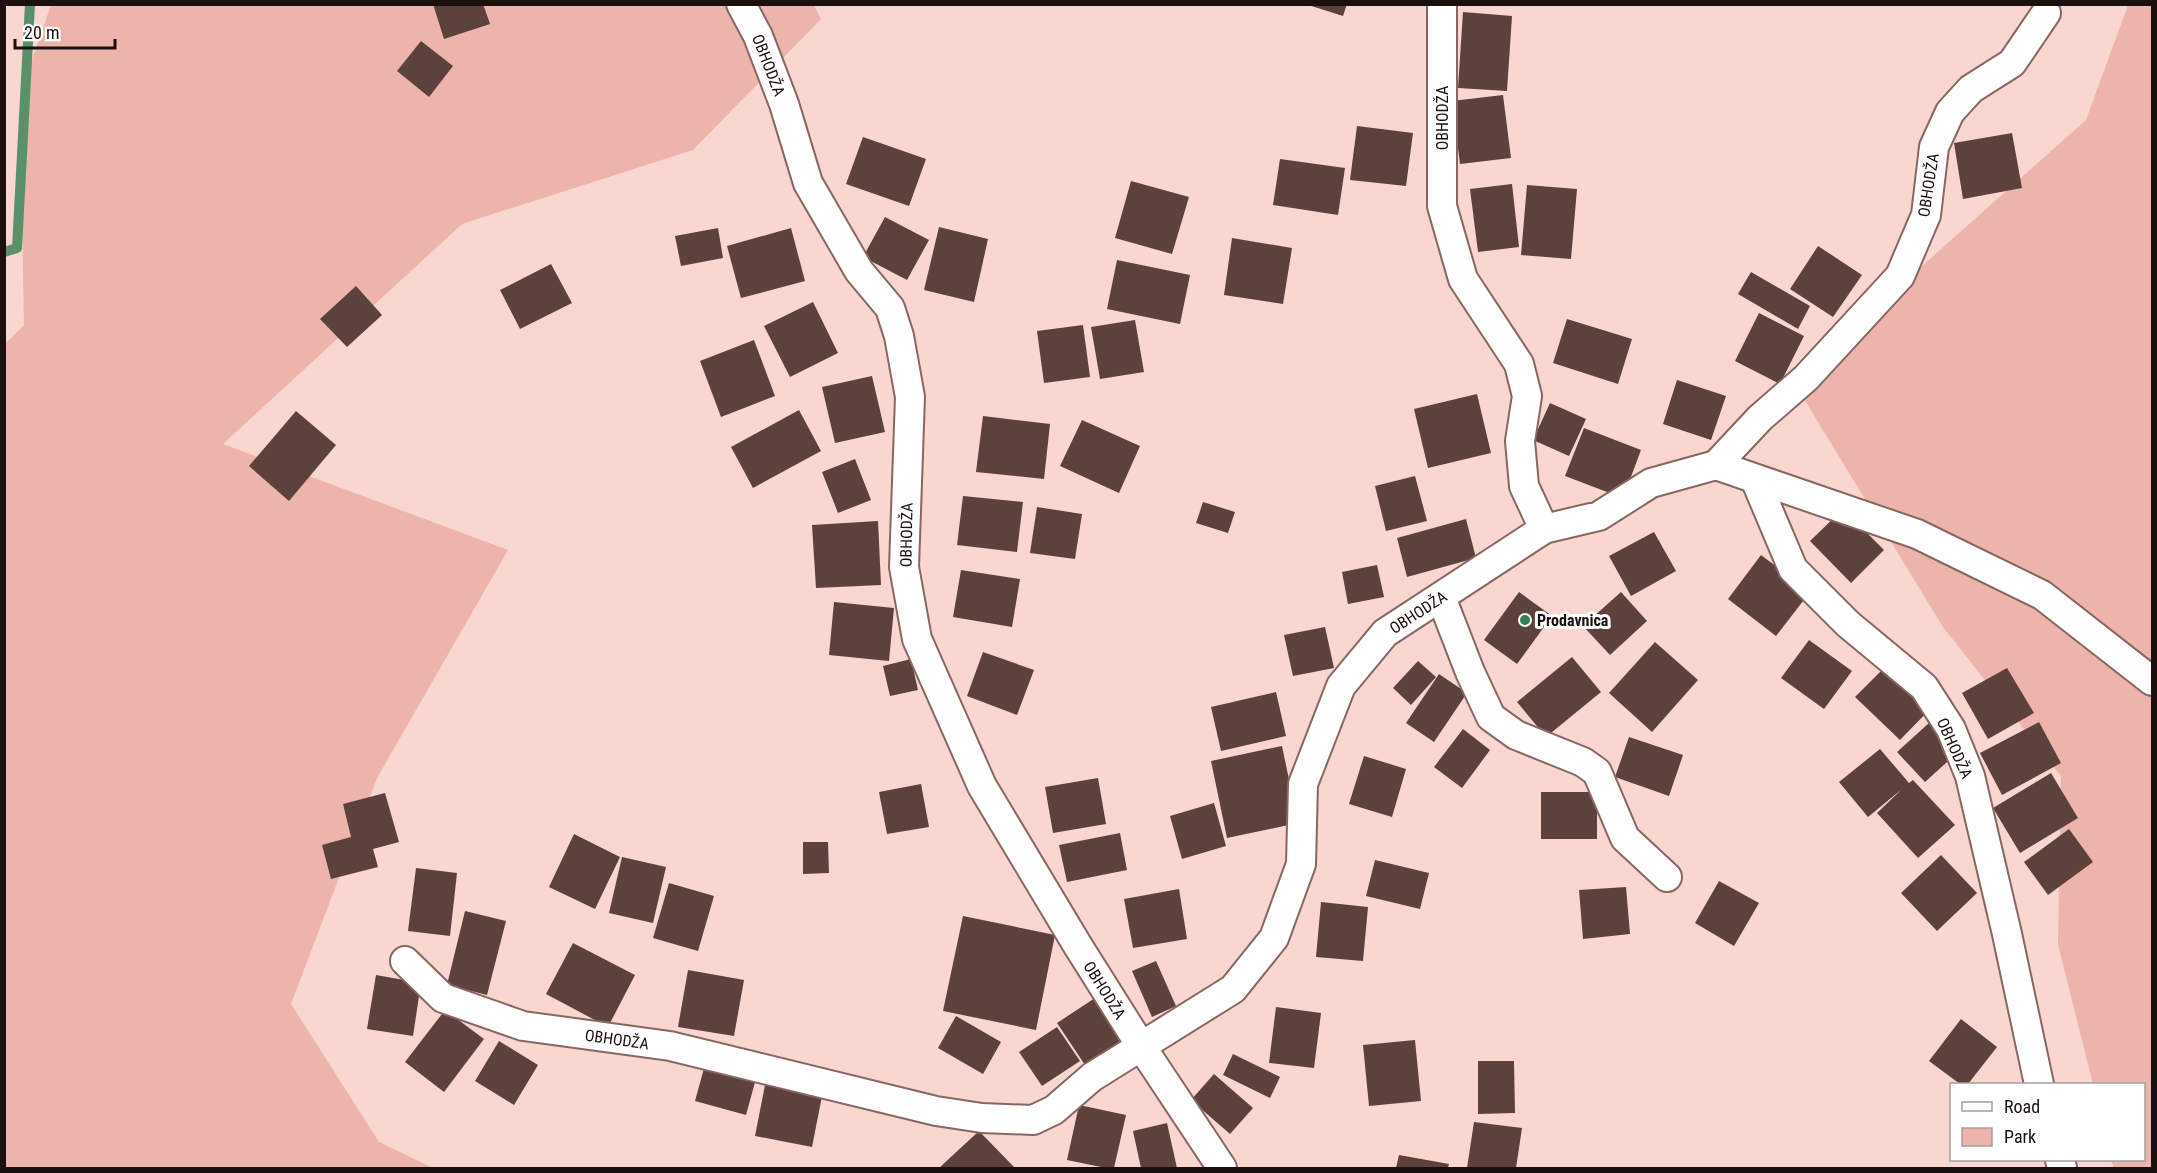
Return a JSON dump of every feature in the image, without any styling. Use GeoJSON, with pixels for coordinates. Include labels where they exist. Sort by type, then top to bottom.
{"type":"FeatureCollection","features":[{"type":"Feature","properties":{"kind":"street","name":"OBHODŽA"},"geometry":{"type":"LineString","coordinates":[[741,4],[762,45],[784,104],[808,183],[859,270],[890,308],[899,336],[910,397],[904,567],[917,639],[982,786],[1078,946],[1222,1168]]}},
{"type":"Feature","properties":{"kind":"street","name":"OBHODŽA"},"geometry":{"type":"LineString","coordinates":[[1442,4],[1442,206],[1463,279],[1519,364],[1527,396],[1520,441],[1524,486],[1544,529]]}},
{"type":"Feature","properties":{"kind":"street","name":"OBHODŽA"},"geometry":{"type":"LineString","coordinates":[[405,961],[443,998],[523,1026],[670,1046],[936,1111],[982,1118],[1033,1120],[1054,1110],[1092,1077],[1233,989],[1274,938],[1300,864],[1303,784],[1341,686],[1384,633],[1544,529],[1599,516],[1651,483],[1716,465],[1760,418],[1806,378],[1900,276],[1926,215],[1934,147],[1950,112],[1971,89],[2012,63],[2046,13]]}},
{"type":"Feature","properties":{"kind":"street"},"geometry":{"type":"LineString","coordinates":[[1716,465],[1917,534],[2042,595],[2152,681]]}},
{"type":"Feature","properties":{"kind":"street","name":"OBHODŽA"},"geometry":{"type":"LineString","coordinates":[[1755,479],[1793,569],[1848,624],[1924,687],[1950,729],[1970,776],[2039,1083]]}},
{"type":"Feature","properties":{"kind":"street"},"geometry":{"type":"LineString","coordinates":[[1442,597],[1470,672],[1491,717],[1516,735],[1583,762],[1597,772],[1625,838],[1667,878]]}},
{"type":"Feature","properties":{"kind":"green space"},"geometry":{"type":"Polygon","coordinates":[[[51,5],[814,5],[821,19],[693,150],[462,224],[223,444],[508,550],[377,778],[291,1004],[379,1142],[433,1168],[5,1168],[4,345],[24,325],[20,95],[51,5]]]}},
{"type":"Feature","properties":{"kind":"green space"},"geometry":{"type":"Polygon","coordinates":[[[2128,5],[2152,5],[2152,1168],[2114,1168],[2111,1161],[2145,1161],[2145,1083],[2093,1083],[2058,945],[2061,776],[1943,627],[1793,381],[2086,120],[2128,5]]]}},
{"type":"Feature","properties":{"kind":"building"},"geometry":{"type":"Polygon","coordinates":[[[433,4],[483,4],[490,24],[444,39],[433,4]]]}},
{"type":"Feature","properties":{"kind":"building"},"geometry":{"type":"Polygon","coordinates":[[[1305,4],[1347,4],[1343,16],[1305,4]]]}},
{"type":"Feature","properties":{"kind":"building"},"geometry":{"type":"Polygon","coordinates":[[[1463,12],[1512,16],[1507,91],[1458,88],[1463,12]]]}},
{"type":"Feature","properties":{"kind":"building"},"geometry":{"type":"Polygon","coordinates":[[[421,41],[453,66],[429,97],[397,71],[421,41]]]}},
{"type":"Feature","properties":{"kind":"building"},"geometry":{"type":"Polygon","coordinates":[[[1503,95],[1511,158],[1460,164],[1452,101],[1503,95]]]}},
{"type":"Feature","properties":{"kind":"building"},"geometry":{"type":"Polygon","coordinates":[[[1357,126],[1413,133],[1406,186],[1350,180],[1357,126]]]}},
{"type":"Feature","properties":{"kind":"building"},"geometry":{"type":"Polygon","coordinates":[[[2012,133],[2022,188],[1963,199],[1954,143],[2012,133]]]}},
{"type":"Feature","properties":{"kind":"building"},"geometry":{"type":"Polygon","coordinates":[[[863,137],[926,159],[909,206],[846,184],[863,137]]]}},
{"type":"Feature","properties":{"kind":"building"},"geometry":{"type":"Polygon","coordinates":[[[1280,159],[1345,168],[1338,215],[1273,205],[1280,159]]]}},
{"type":"Feature","properties":{"kind":"building"},"geometry":{"type":"Polygon","coordinates":[[[1131,181],[1189,197],[1172,254],[1115,238],[1131,181]]]}},
{"type":"Feature","properties":{"kind":"building"},"geometry":{"type":"Polygon","coordinates":[[[1512,184],[1519,247],[1478,252],[1470,189],[1512,184]]]}},
{"type":"Feature","properties":{"kind":"building"},"geometry":{"type":"Polygon","coordinates":[[[1527,185],[1577,189],[1571,259],[1521,255],[1527,185]]]}},
{"type":"Feature","properties":{"kind":"building"},"geometry":{"type":"Polygon","coordinates":[[[885,217],[929,240],[907,280],[863,257],[885,217]]]}},
{"type":"Feature","properties":{"kind":"building"},"geometry":{"type":"Polygon","coordinates":[[[939,227],[988,239],[974,302],[924,290],[939,227]]]}},
{"type":"Feature","properties":{"kind":"building"},"geometry":{"type":"Polygon","coordinates":[[[718,228],[723,258],[681,266],[675,236],[718,228]]]}},
{"type":"Feature","properties":{"kind":"building"},"geometry":{"type":"Polygon","coordinates":[[[791,228],[805,281],[741,298],[727,246],[791,228]]]}},
{"type":"Feature","properties":{"kind":"building"},"geometry":{"type":"Polygon","coordinates":[[[1232,238],[1292,248],[1283,304],[1224,295],[1232,238]]]}},
{"type":"Feature","properties":{"kind":"building"},"geometry":{"type":"Polygon","coordinates":[[[1818,246],[1862,275],[1833,317],[1790,289],[1818,246]]]}},
{"type":"Feature","properties":{"kind":"building"},"geometry":{"type":"Polygon","coordinates":[[[1117,260],[1190,275],[1180,324],[1107,309],[1117,260]]]}},
{"type":"Feature","properties":{"kind":"building"},"geometry":{"type":"Polygon","coordinates":[[[551,264],[572,303],[520,329],[500,290],[551,264]]]}},
{"type":"Feature","properties":{"kind":"building"},"geometry":{"type":"Polygon","coordinates":[[[1751,272],[1810,306],[1798,329],[1738,294],[1751,272]]]}},
{"type":"Feature","properties":{"kind":"building"},"geometry":{"type":"Polygon","coordinates":[[[356,286],[382,315],[347,347],[320,319],[356,286]]]}},
{"type":"Feature","properties":{"kind":"building"},"geometry":{"type":"Polygon","coordinates":[[[813,302],[838,353],[790,377],[764,326],[813,302]]]}},
{"type":"Feature","properties":{"kind":"building"},"geometry":{"type":"Polygon","coordinates":[[[1759,313],[1804,336],[1780,384],[1735,361],[1759,313]]]}},
{"type":"Feature","properties":{"kind":"building"},"geometry":{"type":"Polygon","coordinates":[[[1567,319],[1632,339],[1618,384],[1553,363],[1567,319]]]}},
{"type":"Feature","properties":{"kind":"building"},"geometry":{"type":"Polygon","coordinates":[[[1135,320],[1144,372],[1100,379],[1091,327],[1135,320]]]}},
{"type":"Feature","properties":{"kind":"building"},"geometry":{"type":"Polygon","coordinates":[[[1083,325],[1090,377],[1044,383],[1037,331],[1083,325]]]}},
{"type":"Feature","properties":{"kind":"building"},"geometry":{"type":"Polygon","coordinates":[[[754,340],[775,396],[721,417],[700,361],[754,340]]]}},
{"type":"Feature","properties":{"kind":"building"},"geometry":{"type":"Polygon","coordinates":[[[872,376],[885,432],[835,443],[822,387],[872,376]]]}},
{"type":"Feature","properties":{"kind":"building"},"geometry":{"type":"Polygon","coordinates":[[[1677,380],[1726,396],[1711,440],[1663,424],[1677,380]]]}},
{"type":"Feature","properties":{"kind":"building"},"geometry":{"type":"Polygon","coordinates":[[[1477,394],[1491,453],[1428,468],[1414,409],[1477,394]]]}},
{"type":"Feature","properties":{"kind":"building"},"geometry":{"type":"Polygon","coordinates":[[[1550,403],[1586,419],[1569,456],[1533,440],[1550,403]]]}},
{"type":"Feature","properties":{"kind":"building"},"geometry":{"type":"Polygon","coordinates":[[[799,410],[821,451],[753,488],[731,447],[799,410]]]}},
{"type":"Feature","properties":{"kind":"building"},"geometry":{"type":"Polygon","coordinates":[[[296,411],[336,445],[289,501],[249,466],[296,411]]]}},
{"type":"Feature","properties":{"kind":"building"},"geometry":{"type":"Polygon","coordinates":[[[983,416],[1050,424],[1044,479],[976,472],[983,416]]]}},
{"type":"Feature","properties":{"kind":"building"},"geometry":{"type":"Polygon","coordinates":[[[1082,420],[1140,446],[1119,493],[1060,466],[1082,420]]]}},
{"type":"Feature","properties":{"kind":"building"},"geometry":{"type":"Polygon","coordinates":[[[1584,428],[1641,450],[1623,498],[1565,476],[1584,428]]]}},
{"type":"Feature","properties":{"kind":"building"},"geometry":{"type":"Polygon","coordinates":[[[855,459],[871,500],[838,513],[822,472],[855,459]]]}},
{"type":"Feature","properties":{"kind":"building"},"geometry":{"type":"Polygon","coordinates":[[[1415,476],[1427,521],[1386,531],[1375,486],[1415,476]]]}},
{"type":"Feature","properties":{"kind":"building"},"geometry":{"type":"Polygon","coordinates":[[[963,496],[1023,502],[1017,552],[957,545],[963,496]]]}},
{"type":"Feature","properties":{"kind":"building"},"geometry":{"type":"Polygon","coordinates":[[[1203,502],[1235,512],[1228,533],[1196,523],[1203,502]]]}},
{"type":"Feature","properties":{"kind":"building"},"geometry":{"type":"Polygon","coordinates":[[[1037,507],[1082,514],[1075,559],[1030,553],[1037,507]]]}},
{"type":"Feature","properties":{"kind":"building"},"geometry":{"type":"Polygon","coordinates":[[[1843,509],[1884,550],[1851,583],[1810,541],[1843,509]]]}},
{"type":"Feature","properties":{"kind":"building"},"geometry":{"type":"Polygon","coordinates":[[[1466,519],[1476,558],[1407,577],[1397,538],[1466,519]]]}},
{"type":"Feature","properties":{"kind":"building"},"geometry":{"type":"Polygon","coordinates":[[[878,521],[881,585],[816,588],[812,525],[878,521]]]}},
{"type":"Feature","properties":{"kind":"building"},"geometry":{"type":"Polygon","coordinates":[[[1654,532],[1676,571],[1631,596],[1609,556],[1654,532]]]}},
{"type":"Feature","properties":{"kind":"building"},"geometry":{"type":"Polygon","coordinates":[[[1761,555],[1810,592],[1776,636],[1728,599],[1761,555]]]}},
{"type":"Feature","properties":{"kind":"building"},"geometry":{"type":"Polygon","coordinates":[[[1377,565],[1384,597],[1348,604],[1342,572],[1377,565]]]}},
{"type":"Feature","properties":{"kind":"building"},"geometry":{"type":"Polygon","coordinates":[[[961,570],[1020,579],[1012,627],[953,617],[961,570]]]}},
{"type":"Feature","properties":{"kind":"building"},"geometry":{"type":"Polygon","coordinates":[[[1519,592],[1552,616],[1517,664],[1484,640],[1519,592]]]}},
{"type":"Feature","properties":{"kind":"building"},"geometry":{"type":"Polygon","coordinates":[[[1621,592],[1647,621],[1610,655],[1583,626],[1621,592]]]}},
{"type":"Feature","properties":{"kind":"building"},"geometry":{"type":"Polygon","coordinates":[[[834,602],[894,608],[889,661],[829,655],[834,602]]]}},
{"type":"Feature","properties":{"kind":"building"},"geometry":{"type":"Polygon","coordinates":[[[1325,627],[1334,668],[1293,676],[1284,635],[1325,627]]]}},
{"type":"Feature","properties":{"kind":"building"},"geometry":{"type":"Polygon","coordinates":[[[1809,640],[1852,671],[1824,709],[1781,678],[1809,640]]]}},
{"type":"Feature","properties":{"kind":"building"},"geometry":{"type":"Polygon","coordinates":[[[1655,642],[1698,680],[1652,732],[1609,693],[1655,642]]]}},
{"type":"Feature","properties":{"kind":"building"},"geometry":{"type":"Polygon","coordinates":[[[983,652],[1034,670],[1017,715],[967,696],[983,652]]]}},
{"type":"Feature","properties":{"kind":"building"},"geometry":{"type":"Polygon","coordinates":[[[1572,657],[1601,692],[1546,737],[1517,702],[1572,657]]]}},
{"type":"Feature","properties":{"kind":"building"},"geometry":{"type":"Polygon","coordinates":[[[911,659],[918,690],[890,696],[883,666],[911,659]]]}},
{"type":"Feature","properties":{"kind":"building"},"geometry":{"type":"Polygon","coordinates":[[[1418,661],[1436,677],[1411,705],[1393,688],[1418,661]]]}},
{"type":"Feature","properties":{"kind":"building"},"geometry":{"type":"Polygon","coordinates":[[[1889,663],[1933,706],[1900,740],[1855,697],[1889,663]]]}},
{"type":"Feature","properties":{"kind":"building"},"geometry":{"type":"Polygon","coordinates":[[[2007,668],[2034,713],[1988,739],[1962,693],[2007,668]]]}},
{"type":"Feature","properties":{"kind":"building"},"geometry":{"type":"Polygon","coordinates":[[[1439,674],[1467,693],[1434,742],[1406,723],[1439,674]]]}},
{"type":"Feature","properties":{"kind":"building"},"geometry":{"type":"Polygon","coordinates":[[[1276,692],[1286,736],[1221,751],[1211,707],[1276,692]]]}},
{"type":"Feature","properties":{"kind":"building"},"geometry":{"type":"Polygon","coordinates":[[[2039,722],[2061,763],[2002,795],[1980,753],[2039,722]]]}},
{"type":"Feature","properties":{"kind":"building"},"geometry":{"type":"Polygon","coordinates":[[[1929,723],[1957,753],[1925,782],[1897,752],[1929,723]]]}},
{"type":"Feature","properties":{"kind":"building"},"geometry":{"type":"Polygon","coordinates":[[[1463,729],[1490,750],[1462,788],[1434,767],[1463,729]]]}},
{"type":"Feature","properties":{"kind":"building"},"geometry":{"type":"Polygon","coordinates":[[[1629,737],[1683,755],[1669,796],[1615,777],[1629,737]]]}},
{"type":"Feature","properties":{"kind":"building"},"geometry":{"type":"Polygon","coordinates":[[[1282,746],[1298,823],[1227,838],[1211,761],[1282,746]]]}},
{"type":"Feature","properties":{"kind":"building"},"geometry":{"type":"Polygon","coordinates":[[[1880,749],[1909,783],[1913,780],[1955,825],[1918,858],[1877,813],[1902,789],[1868,817],[1839,782],[1880,749]]]}},
{"type":"Feature","properties":{"kind":"building"},"geometry":{"type":"Polygon","coordinates":[[[1364,756],[1406,769],[1392,817],[1349,804],[1364,756]]]}},
{"type":"Feature","properties":{"kind":"building"},"geometry":{"type":"Polygon","coordinates":[[[2051,773],[2078,818],[2020,853],[1993,808],[2051,773]]]}},
{"type":"Feature","properties":{"kind":"building"},"geometry":{"type":"Polygon","coordinates":[[[1098,778],[1106,824],[1053,833],[1045,787],[1098,778]]]}},
{"type":"Feature","properties":{"kind":"building"},"geometry":{"type":"Polygon","coordinates":[[[921,784],[929,827],[887,834],[879,792],[921,784]]]}},
{"type":"Feature","properties":{"kind":"building"},"geometry":{"type":"Polygon","coordinates":[[[1541,792],[1597,792],[1597,839],[1541,839],[1541,792]]]}},
{"type":"Feature","properties":{"kind":"building"},"geometry":{"type":"Polygon","coordinates":[[[385,793],[399,842],[373,849],[378,867],[331,879],[322,845],[351,837],[343,804],[385,793]]]}},
{"type":"Feature","properties":{"kind":"building"},"geometry":{"type":"Polygon","coordinates":[[[1214,803],[1226,846],[1182,859],[1170,816],[1214,803]]]}},
{"type":"Feature","properties":{"kind":"building"},"geometry":{"type":"Polygon","coordinates":[[[2069,829],[2093,862],[2048,895],[2024,862],[2069,829]]]}},
{"type":"Feature","properties":{"kind":"building"},"geometry":{"type":"Polygon","coordinates":[[[1120,833],[1127,870],[1067,882],[1059,845],[1120,833]]]}},
{"type":"Feature","properties":{"kind":"building"},"geometry":{"type":"Polygon","coordinates":[[[574,834],[620,857],[595,909],[549,887],[574,834]]]}},
{"type":"Feature","properties":{"kind":"building"},"geometry":{"type":"Polygon","coordinates":[[[803,842],[828,842],[829,873],[803,874],[803,842]]]}},
{"type":"Feature","properties":{"kind":"building"},"geometry":{"type":"Polygon","coordinates":[[[1941,855],[1977,893],[1937,931],[1901,893],[1941,855]]]}},
{"type":"Feature","properties":{"kind":"building"},"geometry":{"type":"Polygon","coordinates":[[[622,857],[666,867],[653,923],[609,913],[622,857]]]}},
{"type":"Feature","properties":{"kind":"building"},"geometry":{"type":"Polygon","coordinates":[[[1375,860],[1429,873],[1420,909],[1366,896],[1375,860]]]}},
{"type":"Feature","properties":{"kind":"building"},"geometry":{"type":"Polygon","coordinates":[[[416,868],[457,873],[450,936],[408,931],[416,868]]]}},
{"type":"Feature","properties":{"kind":"building"},"geometry":{"type":"Polygon","coordinates":[[[1719,881],[1759,903],[1734,946],[1695,923],[1719,881]]]}},
{"type":"Feature","properties":{"kind":"building"},"geometry":{"type":"Polygon","coordinates":[[[669,883],[714,896],[698,951],[653,938],[669,883]]]}},
{"type":"Feature","properties":{"kind":"building"},"geometry":{"type":"Polygon","coordinates":[[[1626,887],[1630,934],[1583,939],[1579,890],[1626,887]]]}},
{"type":"Feature","properties":{"kind":"building"},"geometry":{"type":"Polygon","coordinates":[[[1179,889],[1187,939],[1133,948],[1124,899],[1179,889]]]}},
{"type":"Feature","properties":{"kind":"building"},"geometry":{"type":"Polygon","coordinates":[[[1321,902],[1368,907],[1363,961],[1316,957],[1321,902]]]}},
{"type":"Feature","properties":{"kind":"building"},"geometry":{"type":"Polygon","coordinates":[[[465,911],[506,921],[487,995],[447,985],[465,911]]]}},
{"type":"Feature","properties":{"kind":"building"},"geometry":{"type":"Polygon","coordinates":[[[963,916],[1055,935],[1036,1030],[943,1011],[963,916]]]}},
{"type":"Feature","properties":{"kind":"building"},"geometry":{"type":"Polygon","coordinates":[[[573,943],[635,975],[608,1027],[546,994],[573,943]]]}},
{"type":"Feature","properties":{"kind":"building"},"geometry":{"type":"Polygon","coordinates":[[[1156,961],[1176,1006],[1152,1017],[1132,971],[1156,961]]]}},
{"type":"Feature","properties":{"kind":"building"},"geometry":{"type":"Polygon","coordinates":[[[688,970],[744,980],[734,1036],[678,1027],[688,970]]]}},
{"type":"Feature","properties":{"kind":"building"},"geometry":{"type":"Polygon","coordinates":[[[376,975],[421,983],[413,1036],[367,1029],[376,975]]]}},
{"type":"Feature","properties":{"kind":"building"},"geometry":{"type":"Polygon","coordinates":[[[1095,998],[1126,1046],[1089,1071],[1057,1023],[1095,998]]]}},
{"type":"Feature","properties":{"kind":"building"},"geometry":{"type":"Polygon","coordinates":[[[1276,1007],[1321,1013],[1314,1068],[1269,1063],[1276,1007]]]}},
{"type":"Feature","properties":{"kind":"building"},"geometry":{"type":"Polygon","coordinates":[[[445,1010],[484,1039],[444,1092],[405,1062],[445,1010]]]}},
{"type":"Feature","properties":{"kind":"building"},"geometry":{"type":"Polygon","coordinates":[[[956,1016],[1001,1042],[983,1074],[938,1048],[956,1016]]]}},
{"type":"Feature","properties":{"kind":"building"},"geometry":{"type":"Polygon","coordinates":[[[1961,1019],[1997,1047],[1969,1083],[1959,1083],[1929,1061],[1961,1019]]]}},
{"type":"Feature","properties":{"kind":"building"},"geometry":{"type":"Polygon","coordinates":[[[1057,1027],[1080,1061],[1042,1086],[1019,1052],[1057,1027]]]}},
{"type":"Feature","properties":{"kind":"building"},"geometry":{"type":"Polygon","coordinates":[[[1415,1040],[1421,1101],[1369,1106],[1363,1045],[1415,1040]]]}},
{"type":"Feature","properties":{"kind":"building"},"geometry":{"type":"Polygon","coordinates":[[[499,1041],[538,1065],[514,1105],[475,1081],[499,1041]]]}},
{"type":"Feature","properties":{"kind":"building"},"geometry":{"type":"Polygon","coordinates":[[[1233,1054],[1280,1077],[1270,1098],[1223,1075],[1233,1054]]]}},
{"type":"Feature","properties":{"kind":"building"},"geometry":{"type":"Polygon","coordinates":[[[706,1061],[757,1075],[746,1115],[695,1101],[706,1061]]]}},
{"type":"Feature","properties":{"kind":"building"},"geometry":{"type":"Polygon","coordinates":[[[1478,1061],[1514,1061],[1515,1113],[1478,1114],[1478,1061]]]}},
{"type":"Feature","properties":{"kind":"building"},"geometry":{"type":"Polygon","coordinates":[[[1214,1074],[1253,1108],[1230,1134],[1191,1100],[1214,1074]]]}},
{"type":"Feature","properties":{"kind":"building"},"geometry":{"type":"Polygon","coordinates":[[[766,1080],[823,1091],[812,1147],[755,1136],[766,1080]]]}},
{"type":"Feature","properties":{"kind":"building"},"geometry":{"type":"Polygon","coordinates":[[[1079,1105],[1126,1115],[1114,1168],[1067,1160],[1079,1105]]]}},
{"type":"Feature","properties":{"kind":"building"},"geometry":{"type":"Polygon","coordinates":[[[1474,1122],[1522,1128],[1516,1168],[1467,1168],[1474,1122]]]}},
{"type":"Feature","properties":{"kind":"building"},"geometry":{"type":"Polygon","coordinates":[[[1167,1123],[1177,1168],[1141,1168],[1133,1131],[1167,1123]]]}},
{"type":"Feature","properties":{"kind":"building"},"geometry":{"type":"Polygon","coordinates":[[[979,1131],[1015,1168],[939,1168],[979,1131]]]}},
{"type":"Feature","properties":{"kind":"building"},"geometry":{"type":"Polygon","coordinates":[[[1399,1155],[1449,1164],[1448,1168],[1396,1168],[1399,1155]]]}},
{"type":"Feature","properties":{"kind":"waterway"},"geometry":{"type":"LineString","coordinates":[[4,252],[17,248],[30,4]]}},
{"type":"Feature","properties":{"kind":"place","name":"Prodavnica"},"geometry":{"type":"Point","coordinates":[1525,620]}}]}
